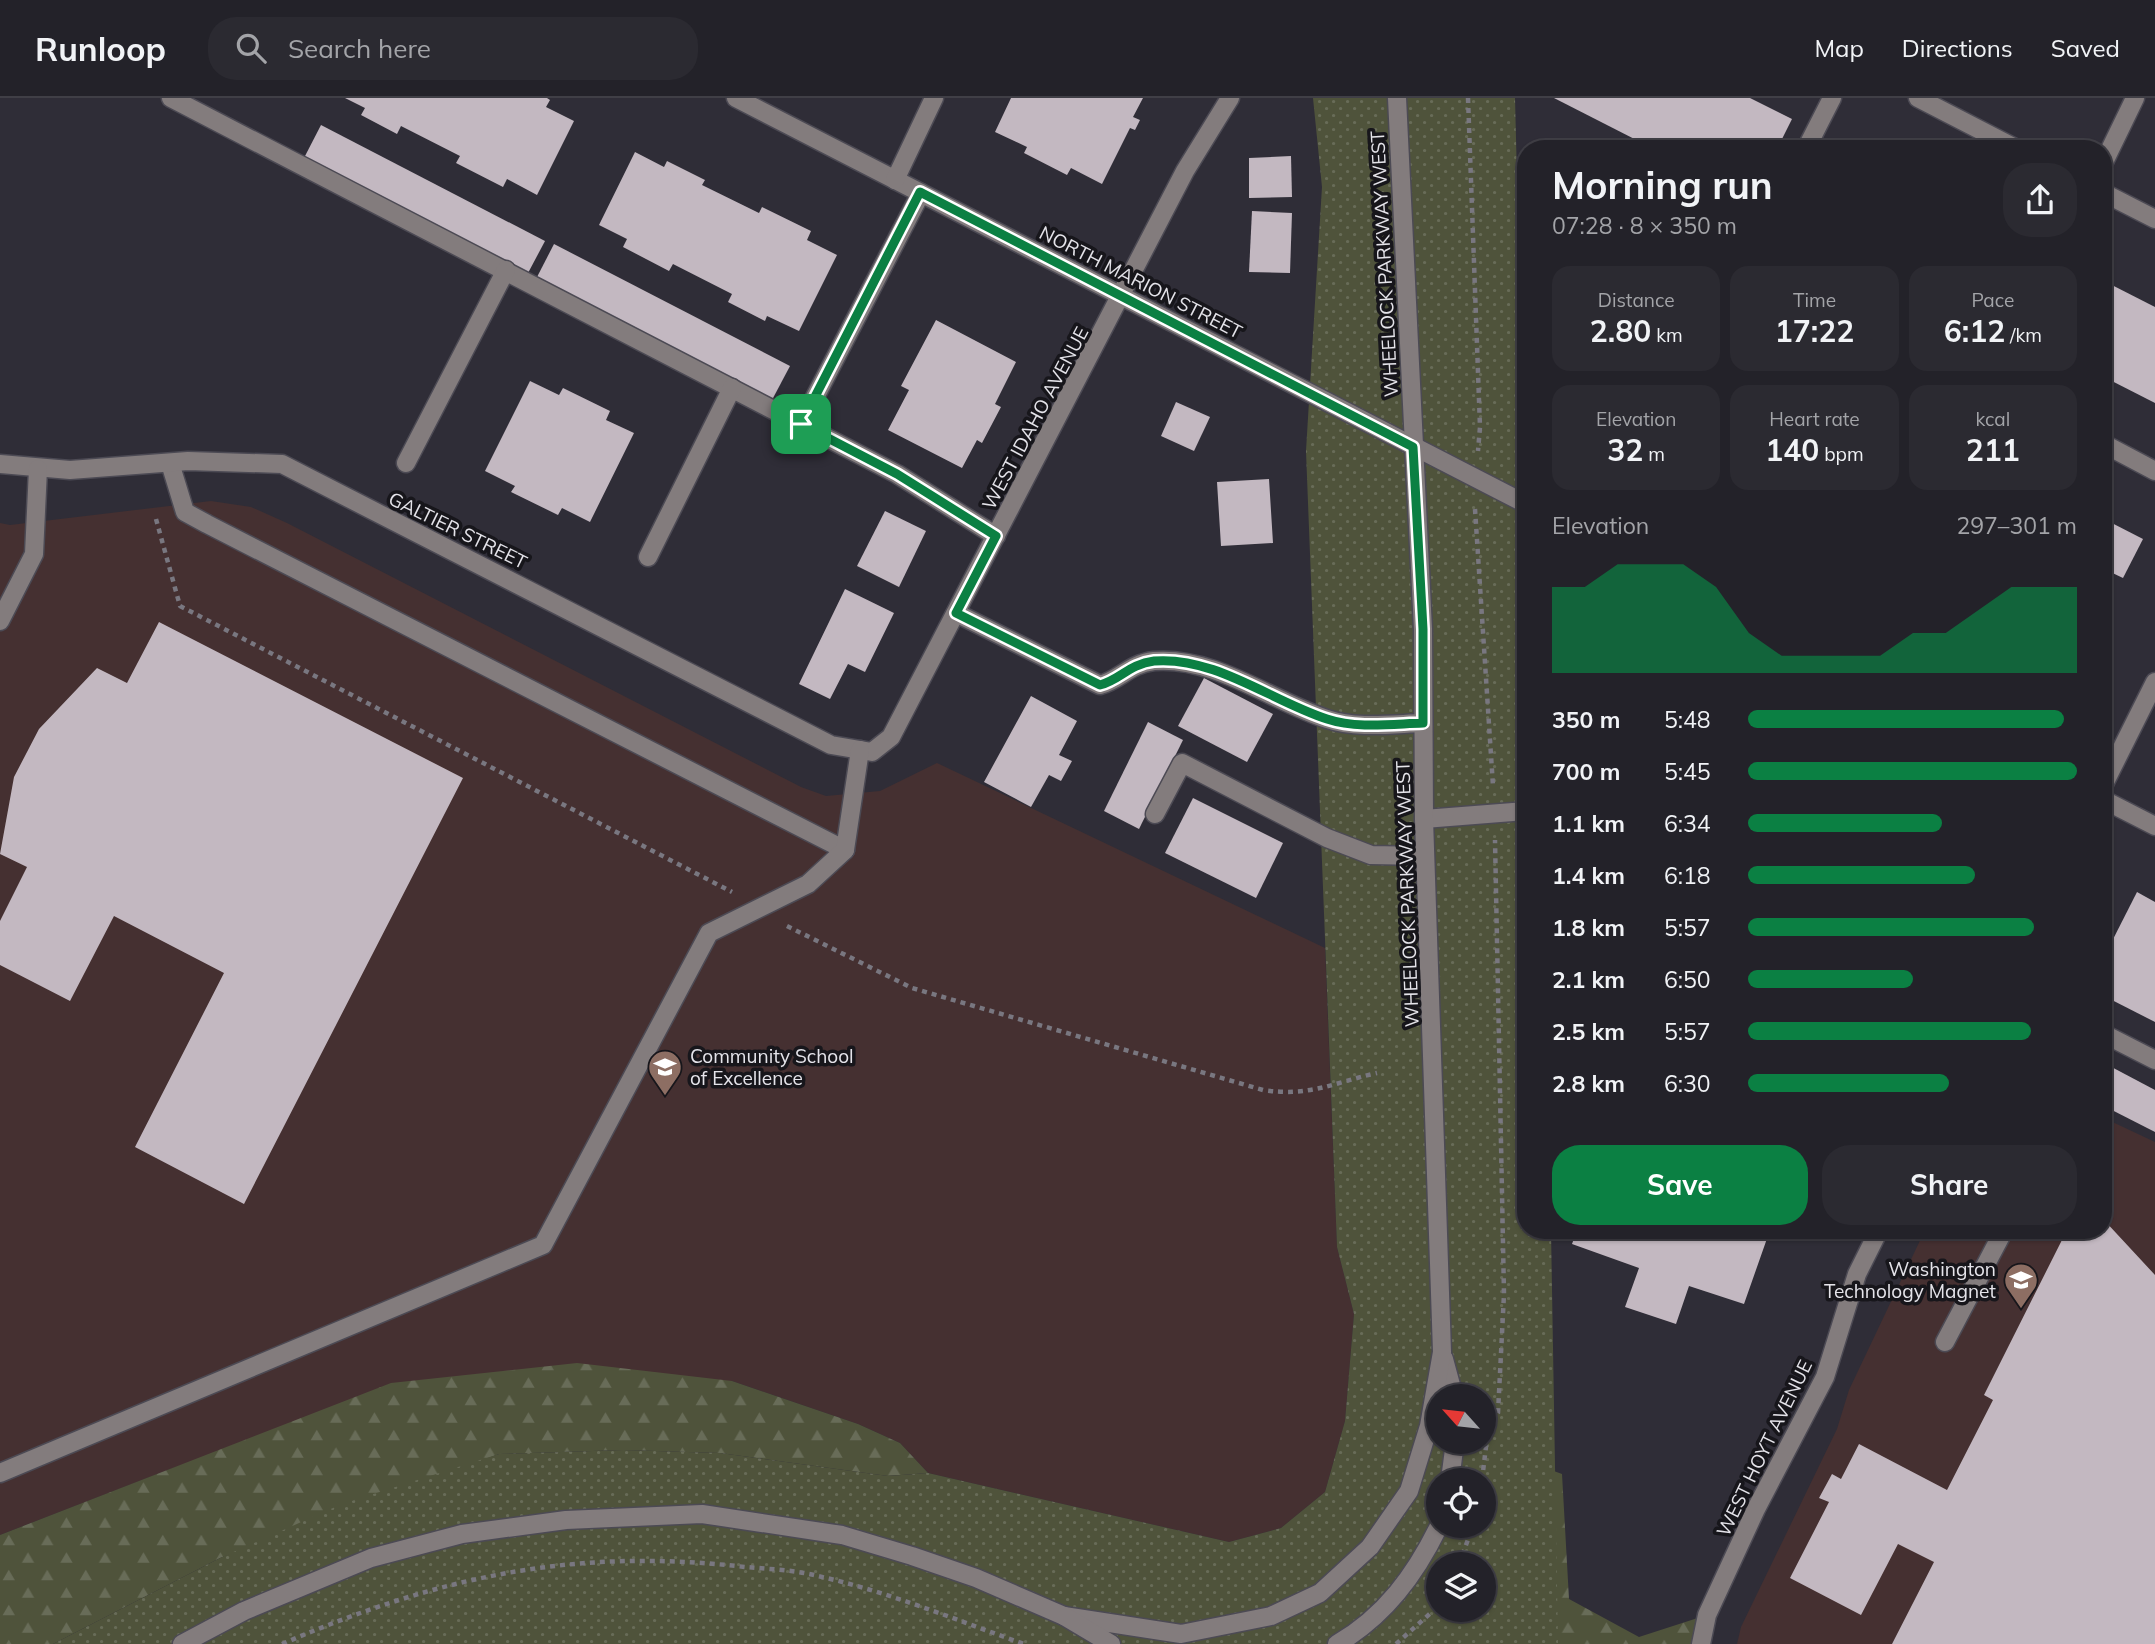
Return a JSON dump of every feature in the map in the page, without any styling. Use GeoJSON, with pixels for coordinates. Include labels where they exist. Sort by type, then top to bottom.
{"type":"FeatureCollection","features":[{"type":"Feature","properties":{"kind":"street"},"geometry":{"type":"LineString","coordinates":[[171,98],[897,474],[996,536]]}},
{"type":"Feature","properties":{"kind":"street","name":"NORTH MARION STREET"},"geometry":{"type":"LineString","coordinates":[[736,98],[1517,500]]}},
{"type":"Feature","properties":{"kind":"street"},"geometry":{"type":"LineString","coordinates":[[895,180],[934,98]]}},
{"type":"Feature","properties":{"kind":"street","name":"WEST IDAHO AVENUE"},"geometry":{"type":"LineString","coordinates":[[866,751],[891,737],[1185,171],[1230,98]]}},
{"type":"Feature","properties":{"kind":"street","name":"WHEELOCK PARKWAY WEST"},"geometry":{"type":"LineString","coordinates":[[1064,1616],[1181,1634],[1271,1616],[1320,1593],[1370,1547],[1409,1491],[1429,1426],[1442,1352],[1424,819],[1423,629],[1397,98]]}},
{"type":"Feature","properties":{"kind":"street"},"geometry":{"type":"LineString","coordinates":[[1811,140],[1832,98]]}},
{"type":"Feature","properties":{"kind":"street"},"geometry":{"type":"LineString","coordinates":[[1918,98],[2000,140]]}},
{"type":"Feature","properties":{"kind":"street"},"geometry":{"type":"LineString","coordinates":[[2112,145],[2135,98]]}},
{"type":"Feature","properties":{"kind":"street"},"geometry":{"type":"LineString","coordinates":[[801,424],[920,192]]}},
{"type":"Feature","properties":{"kind":"street"},"geometry":{"type":"LineString","coordinates":[[2112,197],[2155,219]]}},
{"type":"Feature","properties":{"kind":"street"},"geometry":{"type":"LineString","coordinates":[[406,463],[506,270]]}},
{"type":"Feature","properties":{"kind":"street"},"geometry":{"type":"LineString","coordinates":[[648,557],[732,388]]}},
{"type":"Feature","properties":{"kind":"street"},"geometry":{"type":"LineString","coordinates":[[2112,448],[2155,471]]}},
{"type":"Feature","properties":{"kind":"street"},"geometry":{"type":"LineString","coordinates":[[170,463],[186,512],[845,850]]}},
{"type":"Feature","properties":{"kind":"street","name":"GALTIER STREET"},"geometry":{"type":"LineString","coordinates":[[0,464],[70,470],[170,463],[282,464],[831,746],[866,751]]}},
{"type":"Feature","properties":{"kind":"street"},"geometry":{"type":"LineString","coordinates":[[0,621],[34,554],[38,469]]}},
{"type":"Feature","properties":{"kind":"street"},"geometry":{"type":"LineString","coordinates":[[956,613],[1100,685],[1110,682],[1128,668],[1154,661],[1200,666],[1325,719],[1349,725],[1423,723]]}},
{"type":"Feature","properties":{"kind":"street"},"geometry":{"type":"LineString","coordinates":[[2112,768],[2155,682]]}},
{"type":"Feature","properties":{"kind":"street"},"geometry":{"type":"LineString","coordinates":[[0,1473],[543,1245],[709,933],[808,884],[845,850],[866,751]]}},
{"type":"Feature","properties":{"kind":"street"},"geometry":{"type":"LineString","coordinates":[[1155,814],[1182,763],[1327,838],[1371,855],[1425,856]]}},
{"type":"Feature","properties":{"kind":"street"},"geometry":{"type":"LineString","coordinates":[[2112,804],[2155,826]]}},
{"type":"Feature","properties":{"kind":"street"},"geometry":{"type":"LineString","coordinates":[[1424,819],[1517,812]]}},
{"type":"Feature","properties":{"kind":"street"},"geometry":{"type":"LineString","coordinates":[[2112,1038],[2155,1060]]}},
{"type":"Feature","properties":{"kind":"street","name":"WEST HOYT AVENUE"},"geometry":{"type":"LineString","coordinates":[[1701,1644],[1707,1615],[1756,1509],[1825,1377],[1857,1274],[1874,1239]]}},
{"type":"Feature","properties":{"kind":"street"},"geometry":{"type":"LineString","coordinates":[[1945,1342],[1999,1239]]}},
{"type":"Feature","properties":{"kind":"street","name":"WHEELOCK PARKWAY WEST"},"geometry":{"type":"LineString","coordinates":[[1442,1352],[1451,1384]]}},
{"type":"Feature","properties":{"kind":"street","name":"WHEELOCK PARKWAY WEST"},"geometry":{"type":"LineString","coordinates":[[182,1644],[244,1611],[371,1558],[462,1534],[566,1520],[702,1514],[842,1535],[976,1578],[1064,1616],[1111,1644]]}},
{"type":"Feature","properties":{"kind":"street"},"geometry":{"type":"LineString","coordinates":[[1337,1644],[1365,1628],[1389,1603],[1420,1564],[1433,1538]]}},
{"type":"Feature","properties":{"kind":"path"},"geometry":{"type":"LineString","coordinates":[[1468,98],[1480,427],[1475,530],[1494,813],[1504,1294],[1498,1413],[1488,1430],[1483,1468]]}},
{"type":"Feature","properties":{"kind":"path"},"geometry":{"type":"LineString","coordinates":[[155,513],[180,606],[762,906],[787,926],[912,988],[1262,1090],[1290,1094],[1377,1073]]}},
{"type":"Feature","properties":{"kind":"path"},"geometry":{"type":"LineString","coordinates":[[282,1644],[357,1612],[441,1586],[537,1567],[666,1561],[692,1561],[816,1575],[877,1591],[1024,1644]]}},
{"type":"Feature","properties":{"kind":"path"},"geometry":{"type":"LineString","coordinates":[[1396,1644],[1426,1617]]}},
{"type":"Feature","properties":{"kind":"shaded area","name":"Community School of Excellence"},"geometry":{"type":"Polygon","coordinates":[[[211,501],[251,507],[287,523],[801,787],[826,796],[880,791],[937,763],[1325,948],[1337,1247],[1354,1314],[1345,1421],[1325,1492],[1281,1528],[1229,1542],[928,1473],[900,1443],[858,1424],[732,1381],[181,1465],[0,1535],[0,523],[10,525],[211,501]]]}},
{"type":"Feature","properties":{"kind":"shaded area","name":"Washington Technology Magnet"},"geometry":{"type":"Polygon","coordinates":[[[2112,1122],[2155,1142],[2155,1644],[1737,1644],[1741,1627],[1837,1429],[1849,1390],[1921,1239],[2112,1239],[2112,1122]]]}},
{"type":"Feature","properties":{"kind":"green space"},"geometry":{"type":"Polygon","coordinates":[[[1313,98],[1515,98],[1517,1239],[1551,1239],[1558,1644],[53,1644],[220,1558],[342,1504],[499,1454],[623,1450],[720,1453],[888,1476],[928,1473],[1229,1542],[1281,1528],[1325,1492],[1345,1421],[1354,1314],[1337,1247],[1306,451],[1322,187],[1313,98]]]}},
{"type":"Feature","properties":{"kind":"green space"},"geometry":{"type":"Polygon","coordinates":[[[577,1363],[732,1381],[858,1424],[900,1443],[928,1473],[888,1476],[720,1453],[623,1450],[499,1454],[220,1558],[53,1644],[0,1644],[0,1535],[391,1383],[577,1363]]]}},
{"type":"Feature","properties":{"kind":"green space"},"geometry":{"type":"Polygon","coordinates":[[[1523,1460],[1562,1474],[1569,1599],[1639,1637],[1707,1615],[1701,1644],[1463,1644],[1477,1622],[1496,1622],[1496,1552],[1488,1552],[1496,1538],[1523,1460]]]}},
{"type":"Feature","properties":{"kind":"building"},"geometry":{"type":"Polygon","coordinates":[[[345,98],[547,98],[550,100],[546,107],[574,121],[537,195],[507,179],[503,187],[456,163],[460,156],[401,126],[397,134],[361,115],[365,108],[345,98]]]}},
{"type":"Feature","properties":{"kind":"building"},"geometry":{"type":"Polygon","coordinates":[[[1011,98],[1143,98],[1133,117],[1140,120],[1135,130],[1130,128],[1102,184],[1071,168],[1067,175],[1024,153],[1027,147],[995,132],[1011,98]]]}},
{"type":"Feature","properties":{"kind":"building"},"geometry":{"type":"Polygon","coordinates":[[[1554,98],[1750,98],[1792,119],[1782,140],[1636,140],[1554,98]]]}},
{"type":"Feature","properties":{"kind":"building"},"geometry":{"type":"Polygon","coordinates":[[[321,125],[545,241],[528,273],[304,158],[321,125]]]}},
{"type":"Feature","properties":{"kind":"building"},"geometry":{"type":"Polygon","coordinates":[[[635,152],[664,167],[667,161],[705,180],[702,185],[759,213],[762,207],[811,231],[807,240],[837,255],[799,331],[767,316],[765,321],[728,302],[732,294],[673,264],[669,271],[623,247],[627,239],[599,225],[635,152]]]}},
{"type":"Feature","properties":{"kind":"building"},"geometry":{"type":"Polygon","coordinates":[[[1291,156],[1292,197],[1249,198],[1249,158],[1291,156]]]}},
{"type":"Feature","properties":{"kind":"building"},"geometry":{"type":"Polygon","coordinates":[[[1252,211],[1292,213],[1290,273],[1249,272],[1252,211]]]}},
{"type":"Feature","properties":{"kind":"building"},"geometry":{"type":"Polygon","coordinates":[[[554,244],[790,366],[772,400],[536,279],[554,244]]]}},
{"type":"Feature","properties":{"kind":"building"},"geometry":{"type":"Polygon","coordinates":[[[2112,285],[2155,307],[2155,403],[2112,381],[2112,285]]]}},
{"type":"Feature","properties":{"kind":"building"},"geometry":{"type":"Polygon","coordinates":[[[936,320],[1016,362],[995,404],[1001,407],[982,443],[977,440],[962,468],[888,430],[909,390],[901,386],[936,320]]]}},
{"type":"Feature","properties":{"kind":"building"},"geometry":{"type":"Polygon","coordinates":[[[530,381],[559,395],[563,388],[610,411],[606,420],[634,433],[590,522],[562,508],[558,515],[511,492],[515,486],[485,471],[530,381]]]}},
{"type":"Feature","properties":{"kind":"building"},"geometry":{"type":"Polygon","coordinates":[[[1176,402],[1210,417],[1194,451],[1161,436],[1176,402]]]}},
{"type":"Feature","properties":{"kind":"building"},"geometry":{"type":"Polygon","coordinates":[[[1269,479],[1273,543],[1221,546],[1217,482],[1269,479]]]}},
{"type":"Feature","properties":{"kind":"building"},"geometry":{"type":"Polygon","coordinates":[[[885,511],[926,531],[899,587],[857,566],[885,511]]]}},
{"type":"Feature","properties":{"kind":"building"},"geometry":{"type":"Polygon","coordinates":[[[2112,523],[2143,539],[2123,578],[2112,573],[2112,523]]]}},
{"type":"Feature","properties":{"kind":"building"},"geometry":{"type":"Polygon","coordinates":[[[845,589],[894,613],[865,672],[848,664],[830,699],[799,684],[845,589]]]}},
{"type":"Feature","properties":{"kind":"building"},"geometry":{"type":"Polygon","coordinates":[[[159,622],[463,778],[244,1204],[135,1147],[224,973],[114,916],[70,1001],[0,965],[0,921],[27,867],[0,854],[14,777],[39,729],[97,668],[127,683],[159,622]]]}},
{"type":"Feature","properties":{"kind":"building"},"geometry":{"type":"Polygon","coordinates":[[[1204,678],[1273,714],[1247,762],[1178,726],[1204,678]]]}},
{"type":"Feature","properties":{"kind":"building"},"geometry":{"type":"Polygon","coordinates":[[[1031,696],[1077,721],[1059,755],[1072,761],[1061,781],[1049,775],[1031,807],[984,782],[1031,696]]]}},
{"type":"Feature","properties":{"kind":"building"},"geometry":{"type":"Polygon","coordinates":[[[1148,722],[1183,740],[1139,829],[1104,811],[1148,722]]]}},
{"type":"Feature","properties":{"kind":"building"},"geometry":{"type":"Polygon","coordinates":[[[1193,798],[1283,843],[1256,898],[1165,853],[1193,798]]]}},
{"type":"Feature","properties":{"kind":"building"},"geometry":{"type":"Polygon","coordinates":[[[2137,892],[2155,902],[2155,1022],[2112,1000],[2112,941],[2137,892]]]}},
{"type":"Feature","properties":{"kind":"building"},"geometry":{"type":"Polygon","coordinates":[[[2112,1067],[2155,1090],[2155,1132],[2112,1110],[2112,1067]]]}},
{"type":"Feature","properties":{"kind":"building","name":"Washington Technology Magnet"},"geometry":{"type":"Polygon","coordinates":[[[2112,1229],[2155,1275],[2155,1644],[1892,1644],[1934,1562],[1898,1544],[1861,1615],[1790,1578],[1829,1502],[1819,1498],[1832,1474],[1841,1479],[1859,1444],[1947,1490],[1993,1400],[1984,1395],[2062,1239],[2112,1239],[2112,1229]]]}},
{"type":"Feature","properties":{"kind":"building"},"geometry":{"type":"Polygon","coordinates":[[[1574,1239],[1767,1239],[1744,1304],[1689,1286],[1676,1324],[1625,1307],[1639,1268],[1572,1244],[1574,1239]]]}},
{"type":"Feature","properties":{"kind":"place","name":"Community School of Excellence"},"geometry":{"type":"Point","coordinates":[665,1097]}},
{"type":"Feature","properties":{"kind":"place","name":"Washington Technology Magnet"},"geometry":{"type":"Point","coordinates":[2021,1310]}},
{"type":"Feature","properties":{"kind":"route"},"geometry":{"type":"LineString","coordinates":[[920,192],[1413,447],[1423,629],[1423,723],[1349,725],[1325,719],[1200,666],[1154,661],[1128,668],[1110,682],[1100,685],[956,613],[996,536],[897,474],[801,424],[920,192]]}}]}
